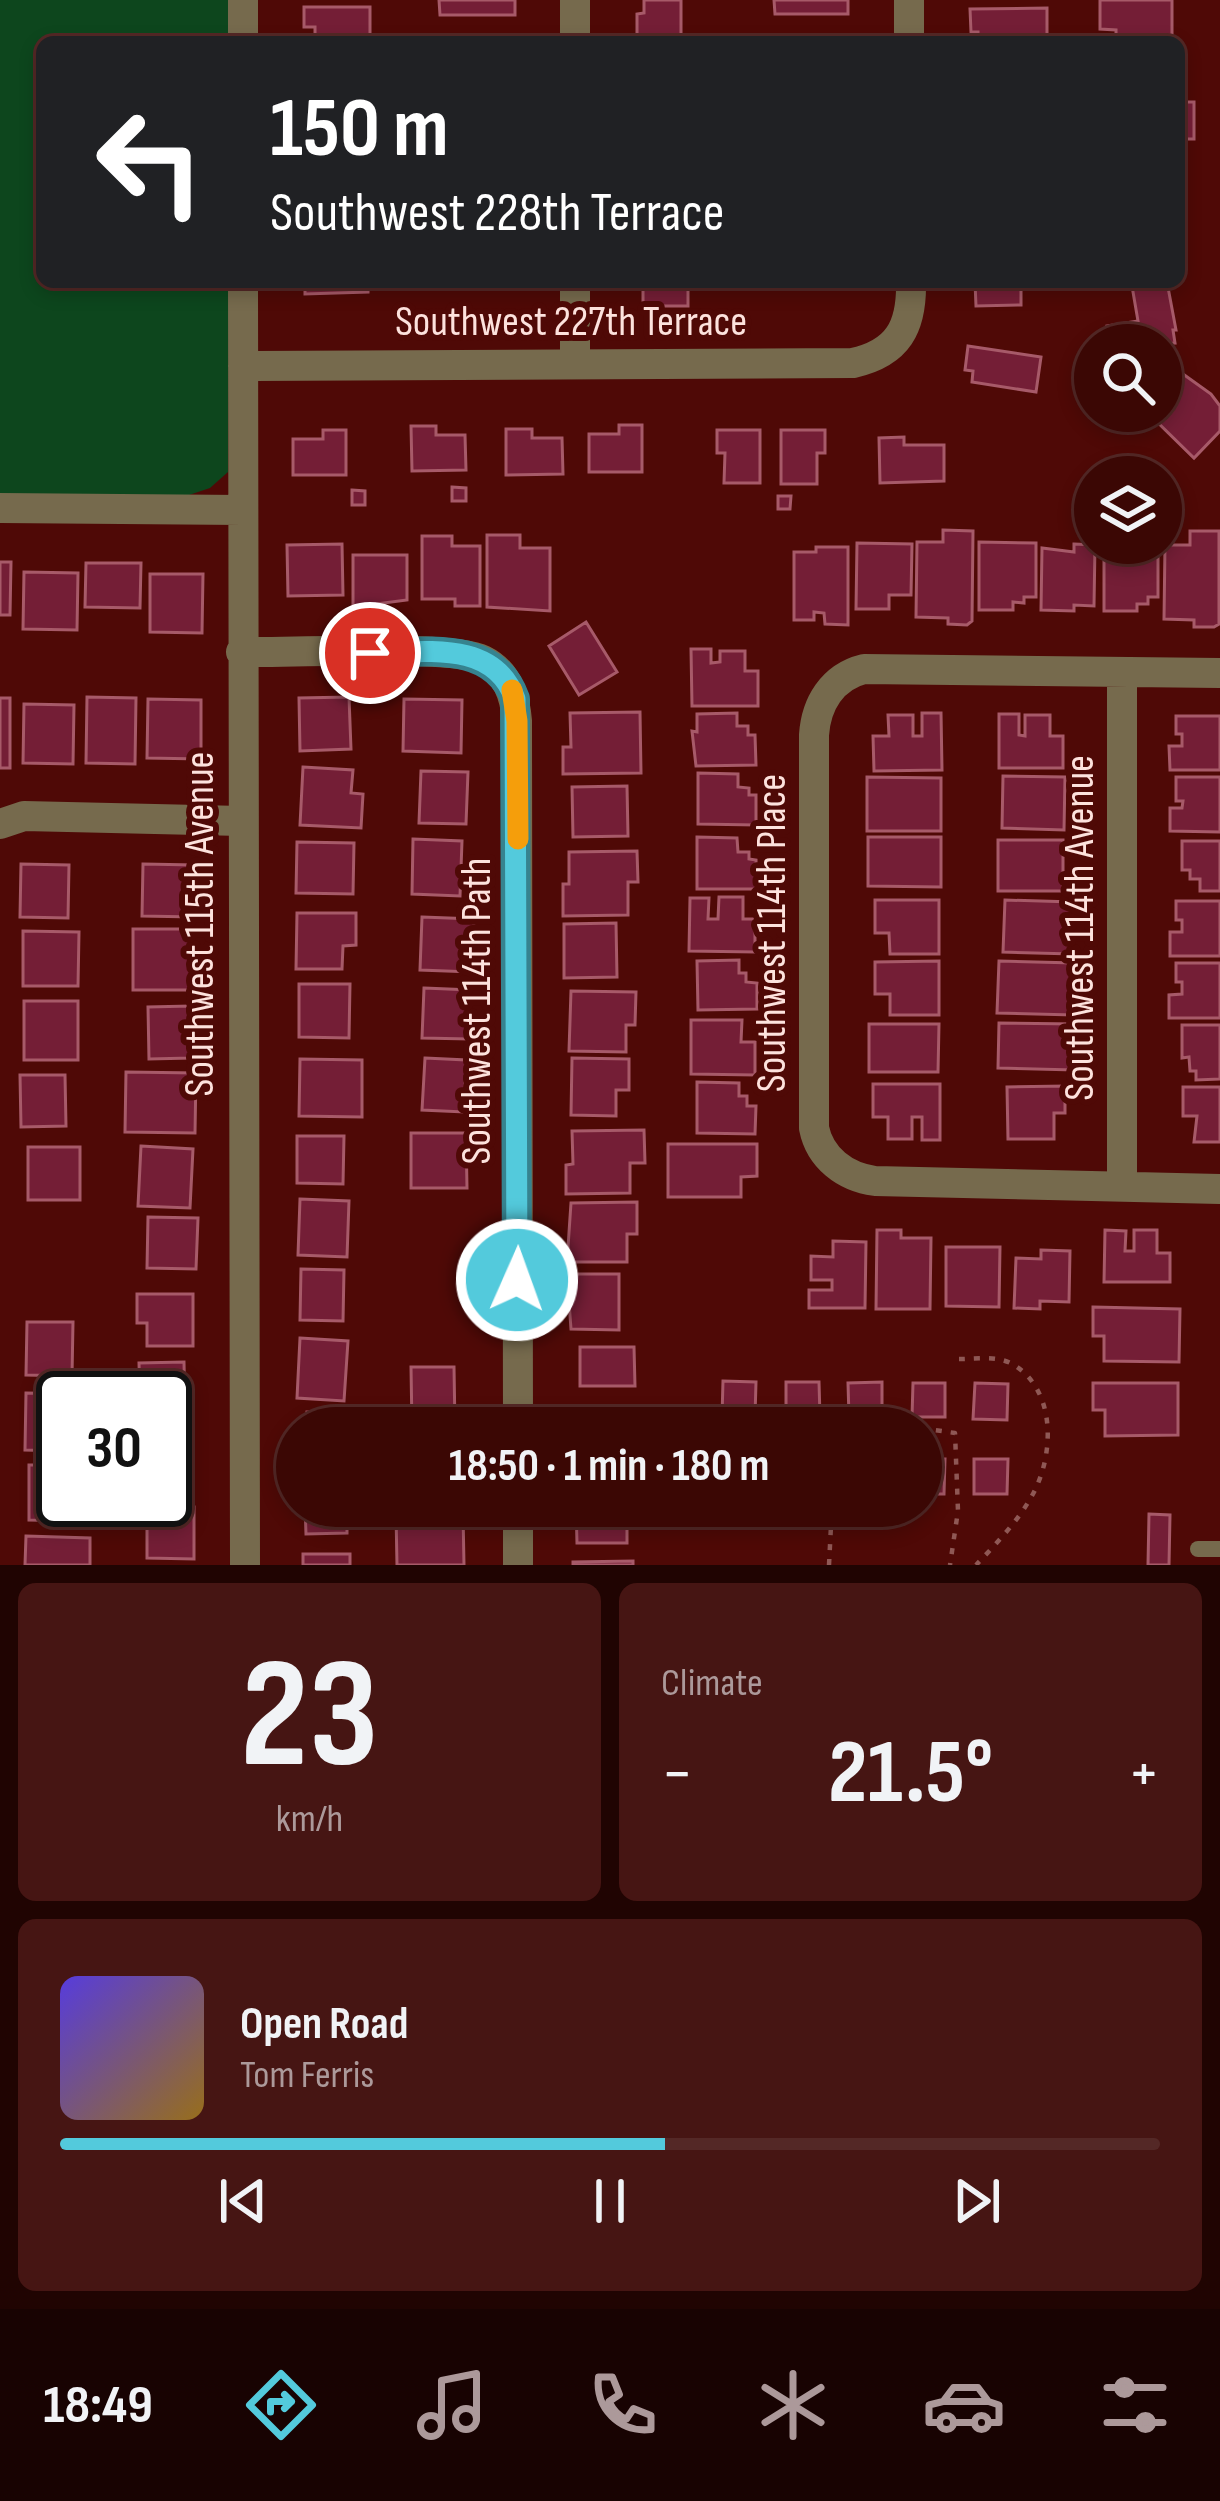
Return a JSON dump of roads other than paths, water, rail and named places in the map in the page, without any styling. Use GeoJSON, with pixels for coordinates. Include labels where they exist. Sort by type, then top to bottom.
{"type":"FeatureCollection","features":[{"type":"Feature","properties":{"kind":"street"},"geometry":{"type":"LineString","coordinates":[[243,0],[243,36]]}},
{"type":"Feature","properties":{"kind":"street"},"geometry":{"type":"LineString","coordinates":[[575,0],[575,36]]}},
{"type":"Feature","properties":{"kind":"street"},"geometry":{"type":"LineString","coordinates":[[909,0],[909,36]]}},
{"type":"Feature","properties":{"kind":"street","name":"Southwest 115th Avenue"},"geometry":{"type":"LineString","coordinates":[[243,288],[245,1565]]}},
{"type":"Feature","properties":{"kind":"street"},"geometry":{"type":"LineString","coordinates":[[575,288],[575,362]]}},
{"type":"Feature","properties":{"kind":"street","name":"Southwest 227th Terrace"},"geometry":{"type":"LineString","coordinates":[[242,366],[853,363],[880,356],[896,345],[908,323],[911,288]]}},
{"type":"Feature","properties":{"kind":"street"},"geometry":{"type":"LineString","coordinates":[[0,508],[242,510]]}},
{"type":"Feature","properties":{"kind":"street","name":"Southwest 114th Path"},"geometry":{"type":"LineString","coordinates":[[241,652],[464,653],[499,671],[513,692],[517,721],[518,1407]]}},
{"type":"Feature","properties":{"kind":"street","name":"Southwest 114th Place"},"geometry":{"type":"LineString","coordinates":[[1122,672],[864,669],[846,676],[820,705],[814,735],[814,1128],[819,1146],[852,1174],[875,1181],[1122,1185]]}},
{"type":"Feature","properties":{"kind":"street"},"geometry":{"type":"LineString","coordinates":[[1122,672],[1220,673]]}},
{"type":"Feature","properties":{"kind":"street","name":"Southwest 114th Avenue"},"geometry":{"type":"LineString","coordinates":[[1122,672],[1122,1185]]}},
{"type":"Feature","properties":{"kind":"street"},"geometry":{"type":"LineString","coordinates":[[0,824],[24,816],[242,820]]}},
{"type":"Feature","properties":{"kind":"street"},"geometry":{"type":"LineString","coordinates":[[1122,1185],[1220,1189]]}},
{"type":"Feature","properties":{"kind":"street"},"geometry":{"type":"LineString","coordinates":[[518,1527],[518,1565]]}},
{"type":"Feature","properties":{"kind":"lane"},"geometry":{"type":"LineString","coordinates":[[1198,1549],[1220,1549]]}}]}
